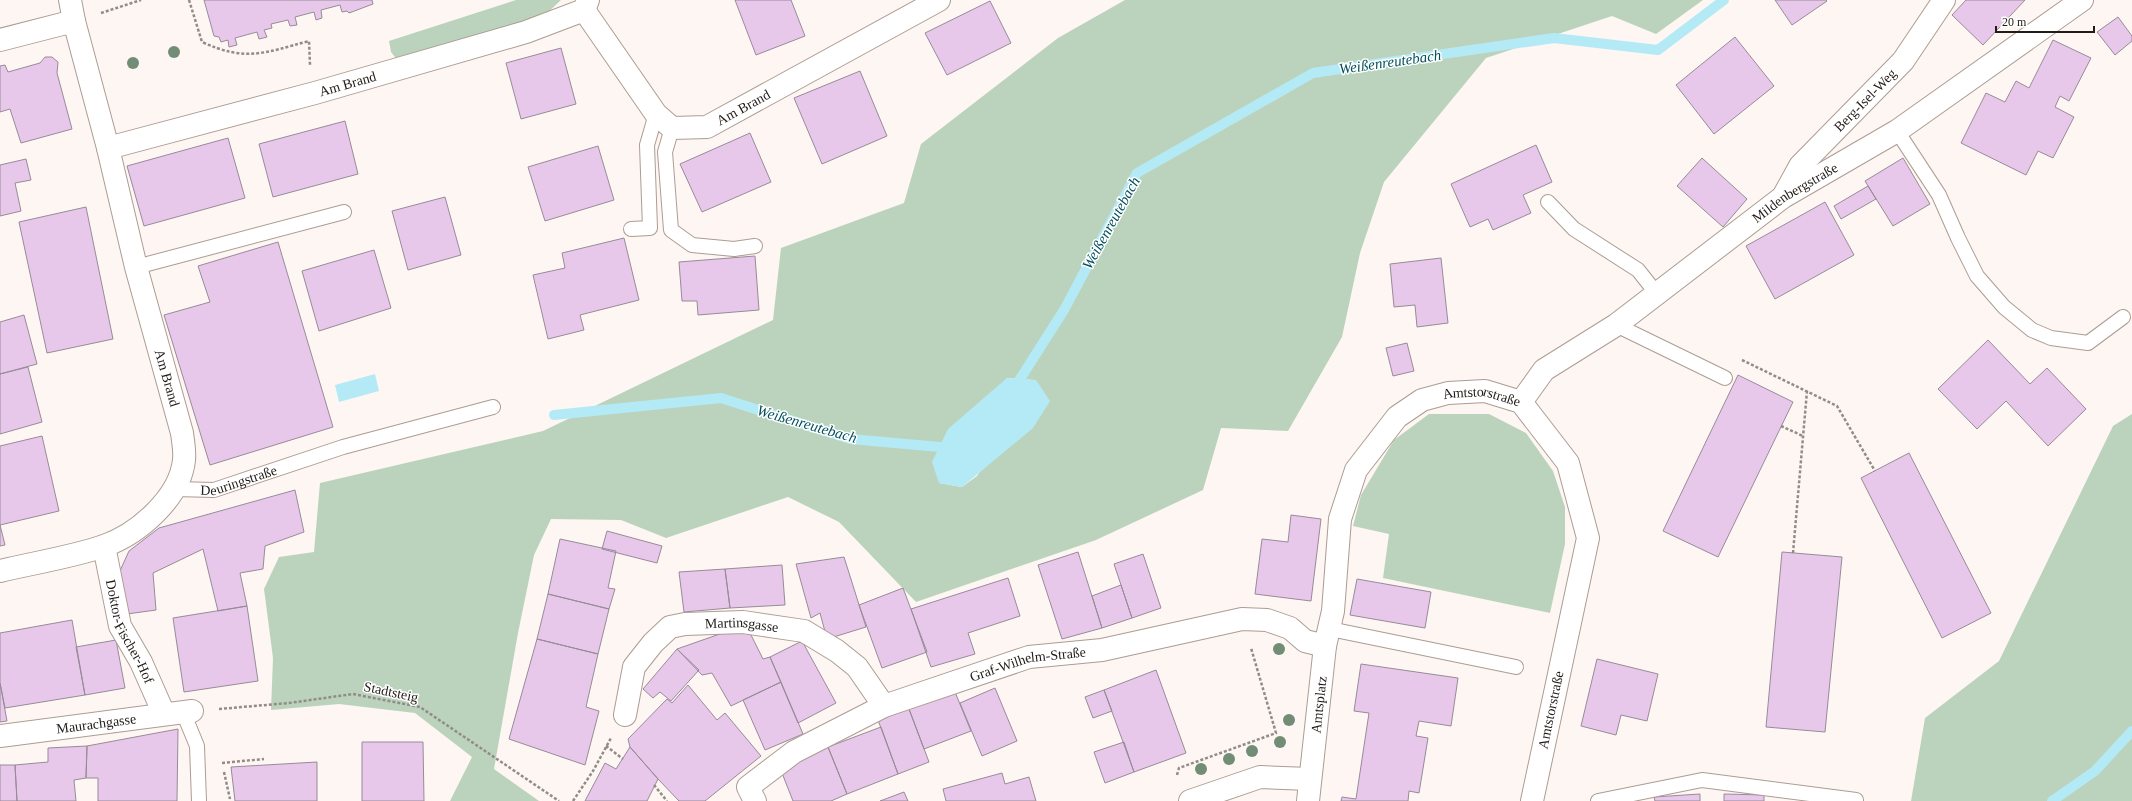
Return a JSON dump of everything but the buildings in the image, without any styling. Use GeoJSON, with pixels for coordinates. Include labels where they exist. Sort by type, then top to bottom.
{"type":"FeatureCollection","features":[{"type":"Feature","properties":{"kind":"street","name":"Am Brand"},"geometry":{"type":"LineString","coordinates":[[70,0],[74,21],[108,148],[136,267],[182,433],[184,460],[175,489]]}},
{"type":"Feature","properties":{"kind":"street","name":"Am Brand"},"geometry":{"type":"LineString","coordinates":[[108,148],[315,93],[526,32],[586,5],[656,114],[672,128],[707,127],[939,0]]}},
{"type":"Feature","properties":{"kind":"street","name":"Berg-Isel-Weg"},"geometry":{"type":"LineString","coordinates":[[1783,197],[1800,166],[1903,62],[1944,0]]}},
{"type":"Feature","properties":{"kind":"street","name":"Mildenbergstraße"},"geometry":{"type":"LineString","coordinates":[[1521,402],[1544,370],[1616,325],[1783,197],[1897,131],[2082,0]]}},
{"type":"Feature","properties":{"kind":"street"},"geometry":{"type":"LineString","coordinates":[[0,40],[74,21]]}},
{"type":"Feature","properties":{"kind":"street","name":"Amtstorstraße"},"geometry":{"type":"LineString","coordinates":[[1327,638],[1333,611],[1340,519],[1356,470],[1397,416],[1422,400],[1448,393],[1485,391],[1521,402],[1568,463],[1588,538],[1532,801]]}},
{"type":"Feature","properties":{"kind":"street"},"geometry":{"type":"LineString","coordinates":[[0,571],[104,546],[125,536],[159,510],[175,489]]}},
{"type":"Feature","properties":{"kind":"street","name":"Doktor-Fischer-Hof"},"geometry":{"type":"LineString","coordinates":[[104,546],[120,626],[141,662],[180,712]]}},
{"type":"Feature","properties":{"kind":"street","name":"Graf-Wilhelm-Straße"},"geometry":{"type":"LineString","coordinates":[[752,794],[794,752],[884,706],[1028,657],[1102,650],[1242,619],[1267,620],[1290,628],[1305,641],[1327,638]]}},
{"type":"Feature","properties":{"kind":"street","name":"Martinsgasse"},"geometry":{"type":"LineString","coordinates":[[625,715],[634,667],[653,643],[670,627],[685,624],[736,622],[804,631],[837,651],[857,666],[884,706]]}},
{"type":"Feature","properties":{"kind":"street","name":"Amtsplatz"},"geometry":{"type":"LineString","coordinates":[[1308,801],[1309,779],[1327,638]]}},
{"type":"Feature","properties":{"kind":"street","name":"Maurachgasse"},"geometry":{"type":"LineString","coordinates":[[0,736],[180,712]]}},
{"type":"Feature","properties":{"kind":"street"},"geometry":{"type":"LineString","coordinates":[[1190,801],[1260,777],[1309,779]]}},
{"type":"Feature","properties":{"kind":"lane"},"geometry":{"type":"LineString","coordinates":[[631,229],[650,228],[647,145],[656,114]]}},
{"type":"Feature","properties":{"kind":"lane"},"geometry":{"type":"LineString","coordinates":[[672,128],[665,152],[671,230],[692,246],[734,249],[755,246]]}},
{"type":"Feature","properties":{"kind":"lane"},"geometry":{"type":"LineString","coordinates":[[1897,131],[1939,195],[1977,276],[2004,307],[2032,330],[2051,338],[2088,342],[2123,317]]}},
{"type":"Feature","properties":{"kind":"lane"},"geometry":{"type":"LineString","coordinates":[[1548,202],[1574,229],[1638,270],[1657,294]]}},
{"type":"Feature","properties":{"kind":"lane"},"geometry":{"type":"LineString","coordinates":[[136,267],[344,212]]}},
{"type":"Feature","properties":{"kind":"lane"},"geometry":{"type":"LineString","coordinates":[[1616,325],[1725,378]]}},
{"type":"Feature","properties":{"kind":"lane","name":"Deuringstraße"},"geometry":{"type":"LineString","coordinates":[[175,489],[214,490],[343,447],[492,407]]}},
{"type":"Feature","properties":{"kind":"lane"},"geometry":{"type":"LineString","coordinates":[[1327,638],[1516,667]]}},
{"type":"Feature","properties":{"kind":"lane"},"geometry":{"type":"LineString","coordinates":[[180,712],[197,746],[199,801]]}},
{"type":"Feature","properties":{"kind":"lane"},"geometry":{"type":"LineString","coordinates":[[1598,801],[1702,780],[1856,800]]}},
{"type":"Feature","properties":{"kind":"path"},"geometry":{"type":"LineString","coordinates":[[123,6],[141,0]]}},
{"type":"Feature","properties":{"kind":"path"},"geometry":{"type":"LineString","coordinates":[[189,0],[202,42],[223,52],[256,55],[309,41],[311,79],[315,93]]}},
{"type":"Feature","properties":{"kind":"path"},"geometry":{"type":"LineString","coordinates":[[1736,357],[1837,406],[1874,471]]}},
{"type":"Feature","properties":{"kind":"path"},"geometry":{"type":"LineString","coordinates":[[1793,553],[1807,391]]}},
{"type":"Feature","properties":{"kind":"path"},"geometry":{"type":"LineString","coordinates":[[1781,426],[1803,436]]}},
{"type":"Feature","properties":{"kind":"path"},"geometry":{"type":"LineString","coordinates":[[1176,781],[1179,768],[1276,733],[1257,669]]}},
{"type":"Feature","properties":{"kind":"path","name":"Stadtsteig"},"geometry":{"type":"LineString","coordinates":[[180,712],[289,703],[354,694],[420,707],[559,801]]}},
{"type":"Feature","properties":{"kind":"path"},"geometry":{"type":"LineString","coordinates":[[606,746],[623,759]]}},
{"type":"Feature","properties":{"kind":"path"},"geometry":{"type":"LineString","coordinates":[[573,801],[602,754]]}},
{"type":"Feature","properties":{"kind":"path"},"geometry":{"type":"LineString","coordinates":[[230,799],[222,762],[264,759]]}},
{"type":"Feature","properties":{"kind":"path"},"geometry":{"type":"LineString","coordinates":[[654,785],[667,801]]}},
{"type":"Feature","properties":{"kind":"green space"},"geometry":{"type":"Polygon","coordinates":[[[516,0],[561,0],[545,15],[398,61],[391,52],[389,41],[516,0]]]}},
{"type":"Feature","properties":{"kind":"green space"},"geometry":{"type":"Polygon","coordinates":[[[1125,0],[1703,0],[1656,34],[1612,16],[1486,58],[1384,182],[1360,253],[1342,337],[1288,431],[1221,428],[1203,490],[1096,540],[916,602],[839,522],[788,497],[666,538],[621,520],[551,519],[534,555],[518,633],[494,769],[539,801],[450,801],[472,757],[415,713],[339,704],[271,710],[273,658],[264,589],[279,557],[314,552],[320,483],[543,431],[773,320],[781,248],[904,203],[921,144],[1058,38],[1125,0]],[[1007,378],[939,483],[962,487],[977,476],[1035,380],[1007,378]]]}},
{"type":"Feature","properties":{"kind":"green space"},"geometry":{"type":"Polygon","coordinates":[[[1429,414],[1489,414],[1526,433],[1553,471],[1565,507],[1565,544],[1550,613],[1383,578],[1389,534],[1353,526],[1361,495],[1394,440],[1429,414]]]}},
{"type":"Feature","properties":{"kind":"green space"},"geometry":{"type":"Polygon","coordinates":[[[2132,414],[2132,801],[1911,801],[1925,718],[1999,661],[2113,426],[2132,414]]]}},
{"type":"Feature","properties":{"kind":"water"},"geometry":{"type":"Polygon","coordinates":[[[375,374],[379,391],[339,402],[335,385],[375,374]]]}},
{"type":"Feature","properties":{"kind":"water"},"geometry":{"type":"Polygon","coordinates":[[[1007,378],[1036,380],[1050,401],[1033,428],[962,487],[939,483],[932,462],[948,429],[1007,378]]]}},
{"type":"Feature","properties":{"kind":"waterway","name":"Weißenreutebach"},"geometry":{"type":"LineString","coordinates":[[1014,392],[1020,379],[1064,310],[1137,173],[1313,73],[1554,38],[1658,50],[1724,0]]}},
{"type":"Feature","properties":{"kind":"waterway","name":"Weißenreutebach"},"geometry":{"type":"LineString","coordinates":[[554,415],[721,398],[850,439],[951,448]]}},
{"type":"Feature","properties":{"kind":"waterway"},"geometry":{"type":"LineString","coordinates":[[2052,801],[2095,771],[2132,731]]}}]}
